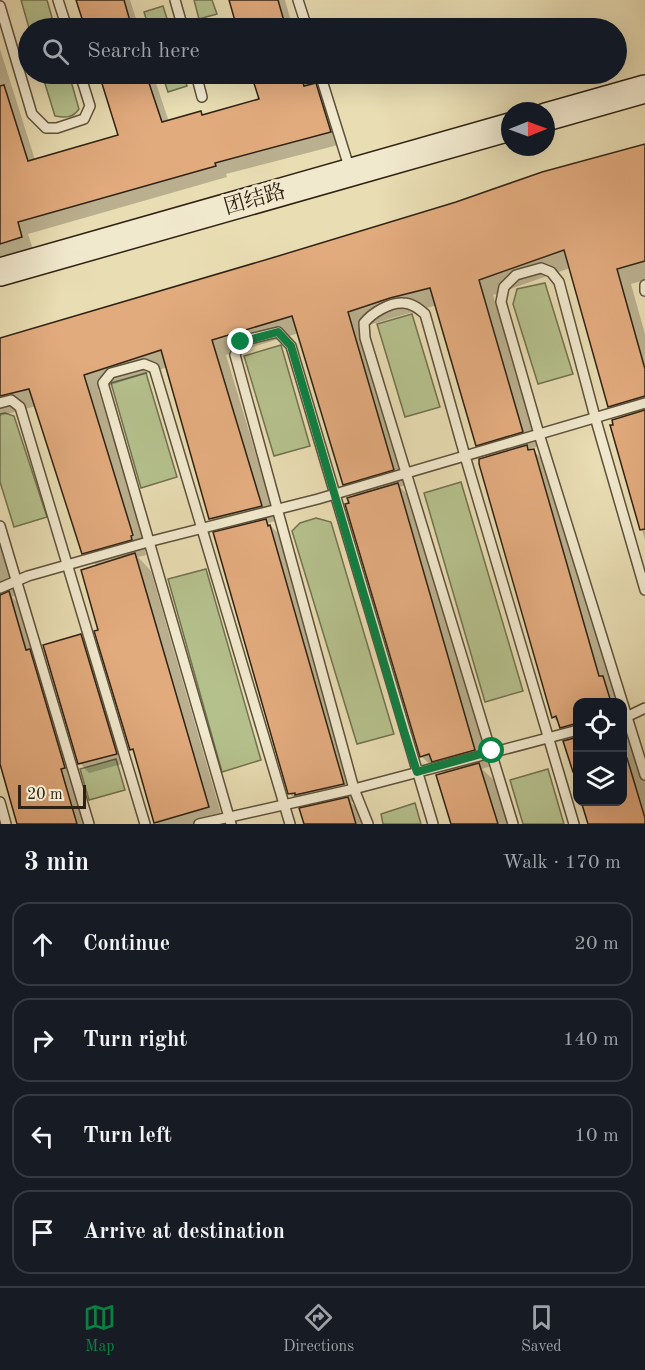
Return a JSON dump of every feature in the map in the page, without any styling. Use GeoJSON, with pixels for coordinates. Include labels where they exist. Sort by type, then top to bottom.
{"type":"FeatureCollection","features":[{"type":"Feature","properties":{"kind":"street"},"geometry":{"type":"LineString","coordinates":[[555,114],[645,88]]}},
{"type":"Feature","properties":{"kind":"street","name":"团结路"},"geometry":{"type":"LineString","coordinates":[[0,272],[501,130]]}},
{"type":"Feature","properties":{"kind":"lane"},"geometry":{"type":"LineString","coordinates":[[58,0],[64,18]]}},
{"type":"Feature","properties":{"kind":"lane"},"geometry":{"type":"LineString","coordinates":[[175,0],[180,18]]}},
{"type":"Feature","properties":{"kind":"lane"},"geometry":{"type":"LineString","coordinates":[[298,0],[304,18]]}},
{"type":"Feature","properties":{"kind":"lane"},"geometry":{"type":"LineString","coordinates":[[0,6],[18,67]]}},
{"type":"Feature","properties":{"kind":"lane"},"geometry":{"type":"LineString","coordinates":[[23,84],[32,114],[46,128],[57,128],[84,119],[90,106],[83,84]]}},
{"type":"Feature","properties":{"kind":"lane"},"geometry":{"type":"LineString","coordinates":[[199,84],[202,97]]}},
{"type":"Feature","properties":{"kind":"lane"},"geometry":{"type":"LineString","coordinates":[[323,84],[350,172]]}},
{"type":"Feature","properties":{"kind":"lane"},"geometry":{"type":"LineString","coordinates":[[619,698],[501,302],[504,286],[516,275],[541,268],[551,272],[559,282],[645,590]]}},
{"type":"Feature","properties":{"kind":"lane"},"geometry":{"type":"LineString","coordinates":[[645,285],[645,291]]}},
{"type":"Feature","properties":{"kind":"lane"},"geometry":{"type":"LineString","coordinates":[[513,824],[365,338],[364,323],[372,312],[402,302],[415,306],[425,314],[574,824]]}},
{"type":"Feature","properties":{"kind":"lane"},"geometry":{"type":"LineString","coordinates":[[368,824],[354,789],[235,356],[241,342],[278,332],[291,346],[433,824]]}},
{"type":"Feature","properties":{"kind":"lane"},"geometry":{"type":"LineString","coordinates":[[230,820],[103,383],[111,373],[144,364],[154,368],[290,824]]}},
{"type":"Feature","properties":{"kind":"lane"},"geometry":{"type":"LineString","coordinates":[[0,403],[11,400],[20,407],[145,824]]}},
{"type":"Feature","properties":{"kind":"lane"},"geometry":{"type":"LineString","coordinates":[[0,588],[17,580],[148,542],[334,494],[645,403]]}},
{"type":"Feature","properties":{"kind":"lane"},"geometry":{"type":"LineString","coordinates":[[0,526],[88,824]]}},
{"type":"Feature","properties":{"kind":"lane"},"geometry":{"type":"LineString","coordinates":[[627,717],[645,708]]}},
{"type":"Feature","properties":{"kind":"lane"},"geometry":{"type":"LineString","coordinates":[[627,724],[645,775]]}},
{"type":"Feature","properties":{"kind":"lane"},"geometry":{"type":"LineString","coordinates":[[200,824],[230,820],[573,731]]}},
{"type":"Feature","properties":{"kind":"lane"},"geometry":{"type":"LineString","coordinates":[[0,802],[6,824]]}},
{"type":"Feature","properties":{"kind":"green space"},"geometry":{"type":"Polygon","coordinates":[[[21,0],[47,0],[52,18],[26,18],[21,0]]]}},
{"type":"Feature","properties":{"kind":"green space"},"geometry":{"type":"Polygon","coordinates":[[[194,0],[212,0],[217,14],[199,18],[194,0]]]}},
{"type":"Feature","properties":{"kind":"green space"},"geometry":{"type":"Polygon","coordinates":[[[163,6],[167,18],[146,18],[144,12],[163,6]]]}},
{"type":"Feature","properties":{"kind":"green space"},"geometry":{"type":"Polygon","coordinates":[[[45,84],[72,84],[79,109],[71,116],[55,116],[45,84]]]}},
{"type":"Feature","properties":{"kind":"green space"},"geometry":{"type":"Polygon","coordinates":[[[165,84],[186,84],[187,86],[168,92],[165,84]]]}},
{"type":"Feature","properties":{"kind":"green space"},"geometry":{"type":"Polygon","coordinates":[[[545,283],[573,374],[538,384],[513,304],[517,289],[545,283]]]}},
{"type":"Feature","properties":{"kind":"green space"},"geometry":{"type":"Polygon","coordinates":[[[412,314],[440,407],[405,417],[377,324],[412,314]]]}},
{"type":"Feature","properties":{"kind":"green space"},"geometry":{"type":"Polygon","coordinates":[[[281,345],[310,446],[274,456],[244,356],[281,345]]]}},
{"type":"Feature","properties":{"kind":"green space"},"geometry":{"type":"Polygon","coordinates":[[[146,373],[177,477],[141,488],[111,383],[146,373]]]}},
{"type":"Feature","properties":{"kind":"green space"},"geometry":{"type":"Polygon","coordinates":[[[0,414],[14,416],[47,517],[14,527],[0,482],[0,414]]]}},
{"type":"Feature","properties":{"kind":"green space"},"geometry":{"type":"Polygon","coordinates":[[[461,482],[523,691],[485,702],[424,493],[461,482]]]}},
{"type":"Feature","properties":{"kind":"green space"},"geometry":{"type":"Polygon","coordinates":[[[316,518],[331,522],[394,734],[357,744],[292,531],[300,523],[316,518]]]}},
{"type":"Feature","properties":{"kind":"green space"},"geometry":{"type":"Polygon","coordinates":[[[206,569],[261,760],[222,772],[168,579],[206,569]]]}},
{"type":"Feature","properties":{"kind":"green space"},"geometry":{"type":"Polygon","coordinates":[[[116,759],[125,790],[89,800],[80,769],[116,759]]]}},
{"type":"Feature","properties":{"kind":"green space"},"geometry":{"type":"Polygon","coordinates":[[[548,769],[564,824],[523,824],[510,780],[548,769]]]}},
{"type":"Feature","properties":{"kind":"green space"},"geometry":{"type":"Polygon","coordinates":[[[415,803],[421,824],[383,824],[381,814],[415,803]]]}},
{"type":"Feature","properties":{"kind":"building"},"geometry":{"type":"Polygon","coordinates":[[[76,0],[124,0],[129,18],[82,18],[76,0]]]}},
{"type":"Feature","properties":{"kind":"building"},"geometry":{"type":"Polygon","coordinates":[[[229,0],[278,0],[283,18],[234,18],[229,0]]]}},
{"type":"Feature","properties":{"kind":"building"},"geometry":{"type":"Polygon","coordinates":[[[102,84],[149,84],[162,122],[201,111],[202,115],[259,99],[254,84],[303,84],[304,86],[316,84],[331,132],[215,163],[216,166],[18,222],[22,237],[0,244],[0,86],[4,85],[28,161],[118,135],[102,84]]]}},
{"type":"Feature","properties":{"kind":"building"},"geometry":{"type":"Polygon","coordinates":[[[645,144],[645,261],[617,269],[645,369],[645,396],[608,407],[564,250],[479,280],[523,432],[476,446],[430,288],[390,298],[348,312],[394,470],[343,485],[292,316],[212,340],[262,506],[209,519],[161,350],[84,375],[133,535],[132,540],[82,554],[29,389],[0,396],[0,338],[456,202],[542,172],[645,144]]]}},
{"type":"Feature","properties":{"kind":"building"},"geometry":{"type":"Polygon","coordinates":[[[645,410],[645,529],[640,530],[610,425],[613,425],[612,420],[645,410]]]}},
{"type":"Feature","properties":{"kind":"building"},"geometry":{"type":"Polygon","coordinates":[[[527,445],[528,450],[534,449],[599,676],[603,676],[610,698],[573,698],[573,724],[560,728],[556,716],[552,718],[479,459],[527,445]]]}},
{"type":"Feature","properties":{"kind":"building"},"geometry":{"type":"Polygon","coordinates":[[[398,483],[475,750],[432,762],[429,754],[420,757],[345,504],[349,503],[347,498],[398,483]]]}},
{"type":"Feature","properties":{"kind":"building"},"geometry":{"type":"Polygon","coordinates":[[[266,519],[268,526],[270,525],[344,784],[295,795],[295,793],[288,794],[213,532],[266,519]]]}},
{"type":"Feature","properties":{"kind":"building"},"geometry":{"type":"Polygon","coordinates":[[[135,553],[209,807],[154,823],[133,749],[130,750],[94,631],[98,630],[81,570],[135,553]]]}},
{"type":"Feature","properties":{"kind":"building"},"geometry":{"type":"Polygon","coordinates":[[[9,591],[26,650],[30,649],[65,768],[61,769],[77,824],[17,824],[0,764],[0,595],[9,591]]]}},
{"type":"Feature","properties":{"kind":"building"},"geometry":{"type":"Polygon","coordinates":[[[81,634],[117,754],[78,764],[43,645],[81,634]]]}},
{"type":"Feature","properties":{"kind":"building"},"geometry":{"type":"Polygon","coordinates":[[[573,738],[573,772],[563,741],[573,738]]]}},
{"type":"Feature","properties":{"kind":"building"},"geometry":{"type":"Polygon","coordinates":[[[627,758],[645,824],[588,824],[583,806],[627,806],[627,758]]]}},
{"type":"Feature","properties":{"kind":"building"},"geometry":{"type":"Polygon","coordinates":[[[479,763],[498,824],[451,824],[436,775],[479,763]]]}},
{"type":"Feature","properties":{"kind":"building"},"geometry":{"type":"Polygon","coordinates":[[[348,797],[356,824],[304,824],[299,808],[348,797]]]}},
{"type":"Feature","properties":{"kind":"route"},"geometry":{"type":"LineString","coordinates":[[241,342],[278,332],[291,346],[417,772],[492,751]]}}]}
